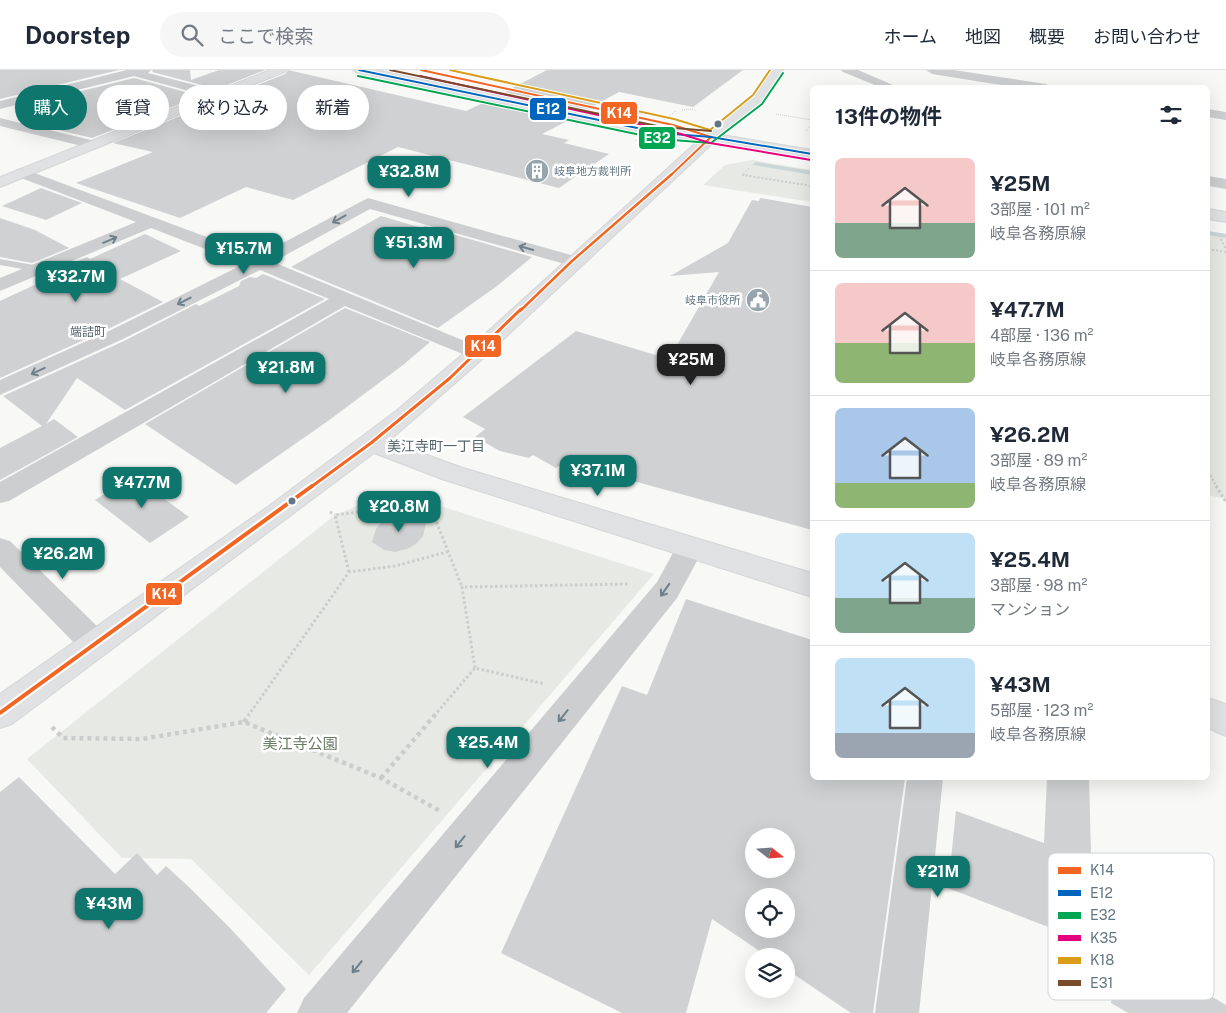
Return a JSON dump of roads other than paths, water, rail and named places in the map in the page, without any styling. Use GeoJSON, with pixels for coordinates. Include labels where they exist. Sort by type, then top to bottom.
{"type":"FeatureCollection","features":[{"type":"Feature","properties":{"kind":"main road"},"geometry":{"type":"LineString","coordinates":[[243,85],[280,70]]}},
{"type":"Feature","properties":{"kind":"main road"},"geometry":{"type":"LineString","coordinates":[[359,70],[661,134],[711,137],[810,154]]}},
{"type":"Feature","properties":{"kind":"main road"},"geometry":{"type":"LineString","coordinates":[[421,70],[673,125],[711,137]]}},
{"type":"Feature","properties":{"kind":"main road"},"geometry":{"type":"LineString","coordinates":[[0,713],[371,443],[477,353],[572,261],[687,161],[711,137],[760,96],[774,78],[777,70]]}},
{"type":"Feature","properties":{"kind":"main road"},"geometry":{"type":"LineString","coordinates":[[0,182],[179,110]]}},
{"type":"Feature","properties":{"kind":"main road"},"geometry":{"type":"LineString","coordinates":[[1210,214],[1226,217]]}},
{"type":"Feature","properties":{"kind":"main road"},"geometry":{"type":"LineString","coordinates":[[371,443],[451,474],[810,583]]}},
{"type":"Feature","properties":{"kind":"main road"},"geometry":{"type":"LineString","coordinates":[[1210,714],[1226,720]]}},
{"type":"Feature","properties":{"kind":"street"},"geometry":{"type":"LineString","coordinates":[[114,70],[138,71],[185,85]]}},
{"type":"Feature","properties":{"kind":"street"},"geometry":{"type":"LineString","coordinates":[[847,70],[886,85]]}},
{"type":"Feature","properties":{"kind":"street"},"geometry":{"type":"LineString","coordinates":[[932,70],[1029,85]]}},
{"type":"Feature","properties":{"kind":"street"},"geometry":{"type":"LineString","coordinates":[[1035,70],[1041,85]]}},
{"type":"Feature","properties":{"kind":"street"},"geometry":{"type":"LineString","coordinates":[[0,105],[138,71]]}},
{"type":"Feature","properties":{"kind":"street"},"geometry":{"type":"LineString","coordinates":[[1210,113],[1226,116]]}},
{"type":"Feature","properties":{"kind":"street"},"geometry":{"type":"LineString","coordinates":[[0,122],[94,144]]}},
{"type":"Feature","properties":{"kind":"street"},"geometry":{"type":"LineString","coordinates":[[21,173],[259,263],[477,353]]}},
{"type":"Feature","properties":{"kind":"street"},"geometry":{"type":"LineString","coordinates":[[1210,180],[1226,184]]}},
{"type":"Feature","properties":{"kind":"street"},"geometry":{"type":"LineString","coordinates":[[0,388],[116,335],[259,263],[368,203],[572,261]]}},
{"type":"Feature","properties":{"kind":"street"},"geometry":{"type":"LineString","coordinates":[[0,286],[151,222]]}},
{"type":"Feature","properties":{"kind":"street"},"geometry":{"type":"LineString","coordinates":[[0,494],[344,299]]}},
{"type":"Feature","properties":{"kind":"street"},"geometry":{"type":"LineString","coordinates":[[319,1013],[666,590],[690,548]]}},
{"type":"Feature","properties":{"kind":"street"},"geometry":{"type":"LineString","coordinates":[[0,549],[94,643]]}},
{"type":"Feature","properties":{"kind":"street"},"geometry":{"type":"LineString","coordinates":[[897,1013],[925,780]]}},
{"type":"Feature","properties":{"kind":"lane"},"geometry":{"type":"LineString","coordinates":[[0,262],[39,269]]}},
{"type":"Feature","properties":{"kind":"waterway"},"geometry":{"type":"LineString","coordinates":[[756,164],[810,173]]}},
{"type":"Feature","properties":{"kind":"waterway"},"geometry":{"type":"LineString","coordinates":[[1210,233],[1226,236]]}},
{"type":"Feature","properties":{"kind":"place","name":"岐阜地方裁判所"},"geometry":{"type":"Point","coordinates":[537,171]}},
{"type":"Feature","properties":{"kind":"place","name":"岐阜市役所"},"geometry":{"type":"Point","coordinates":[758,300]}},
{"type":"Feature","properties":{"kind":"district","name":"端詰町"},"geometry":{"type":"Point","coordinates":[88,332]}},
{"type":"Feature","properties":{"kind":"district","name":"美江寺町一丁目"},"geometry":{"type":"Point","coordinates":[436,446]}},
{"type":"Feature","properties":{"kind":"park label","name":"美江寺公園"},"geometry":{"type":"Point","coordinates":[300,744]}}]}
